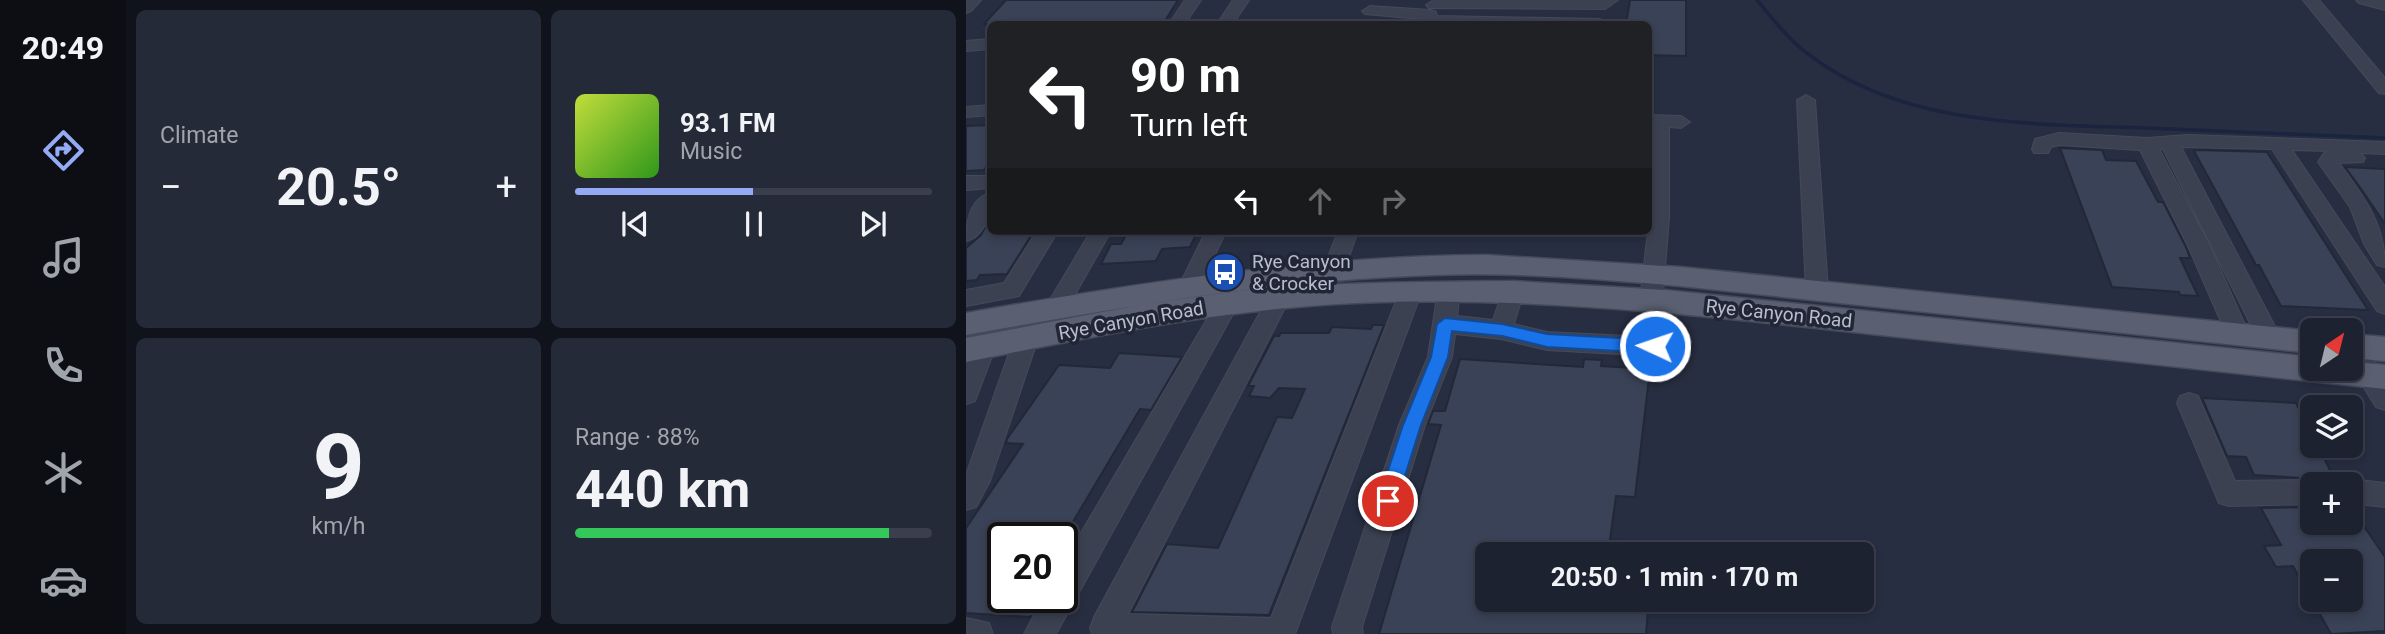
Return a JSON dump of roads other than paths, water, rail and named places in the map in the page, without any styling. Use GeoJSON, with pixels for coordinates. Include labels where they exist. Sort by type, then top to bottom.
{"type":"FeatureCollection","features":[{"type":"Feature","properties":{"kind":"main road","name":"Rye Canyon Road"},"geometry":{"type":"LineString","coordinates":[[972,340],[1056,308],[1190,286],[1329,282],[1504,265],[1657,292],[2377,376]]}},
{"type":"Feature","properties":{"kind":"main road","name":"Rye Canyon Road"},"geometry":{"type":"LineString","coordinates":[[972,340],[1026,339],[1154,314],[1279,298],[1329,282],[1411,291],[1817,291],[2300,341]]}},
{"type":"Feature","properties":{"kind":"main road"},"geometry":{"type":"LineString","coordinates":[[2363,347],[2385,349]]}},
{"type":"Feature","properties":{"kind":"street"},"geometry":{"type":"LineString","coordinates":[[966,8],[974,0]]}},
{"type":"Feature","properties":{"kind":"street"},"geometry":{"type":"LineString","coordinates":[[1431,13],[1605,4],[1610,0]]}},
{"type":"Feature","properties":{"kind":"street"},"geometry":{"type":"LineString","coordinates":[[2311,0],[2385,89]]}},
{"type":"Feature","properties":{"kind":"street"},"geometry":{"type":"LineString","coordinates":[[2364,0],[2385,5]]}},
{"type":"Feature","properties":{"kind":"street"},"geometry":{"type":"LineString","coordinates":[[1431,13],[1554,21]]}},
{"type":"Feature","properties":{"kind":"street"},"geometry":{"type":"LineString","coordinates":[[966,46],[987,44]]}},
{"type":"Feature","properties":{"kind":"street"},"geometry":{"type":"LineString","coordinates":[[1806,100],[1817,291]]}},
{"type":"Feature","properties":{"kind":"street"},"geometry":{"type":"LineString","coordinates":[[1445,324],[1502,330],[1547,341],[1655,346],[1660,341],[1655,121],[1681,122]]}},
{"type":"Feature","properties":{"kind":"street"},"geometry":{"type":"LineString","coordinates":[[2041,149],[2042,143],[2059,139],[2147,144],[2278,143],[2385,148]]}},
{"type":"Feature","properties":{"kind":"street"},"geometry":{"type":"LineString","coordinates":[[2169,142],[2269,338]]}},
{"type":"Feature","properties":{"kind":"street"},"geometry":{"type":"LineString","coordinates":[[2278,143],[2385,305]]}},
{"type":"Feature","properties":{"kind":"street"},"geometry":{"type":"LineString","coordinates":[[2147,144],[2199,246],[2237,334]]}},
{"type":"Feature","properties":{"kind":"street"},"geometry":{"type":"LineString","coordinates":[[2385,159],[2331,157],[2328,162],[2359,205],[2375,244],[2385,259]]}},
{"type":"Feature","properties":{"kind":"street"},"geometry":{"type":"LineString","coordinates":[[966,183],[987,182]]}},
{"type":"Feature","properties":{"kind":"street"},"geometry":{"type":"LineString","coordinates":[[966,234],[987,204]]}},
{"type":"Feature","properties":{"kind":"street"},"geometry":{"type":"LineString","coordinates":[[1056,308],[1099,235]]}},
{"type":"Feature","properties":{"kind":"street"},"geometry":{"type":"LineString","coordinates":[[1190,286],[1214,235]]}},
{"type":"Feature","properties":{"kind":"street"},"geometry":{"type":"LineString","coordinates":[[1329,282],[1347,235]]}},
{"type":"Feature","properties":{"kind":"street"},"geometry":{"type":"LineString","coordinates":[[1348,634],[1347,627],[1412,425],[1440,357],[1449,290]]}},
{"type":"Feature","properties":{"kind":"street"},"geometry":{"type":"LineString","coordinates":[[1279,298],[1105,628],[1280,634],[1411,291]]}},
{"type":"Feature","properties":{"kind":"street"},"geometry":{"type":"LineString","coordinates":[[1502,330],[1513,291]]}},
{"type":"Feature","properties":{"kind":"street"},"geometry":{"type":"LineString","coordinates":[[1078,565],[1228,303]]}},
{"type":"Feature","properties":{"kind":"street"},"geometry":{"type":"LineString","coordinates":[[966,498],[977,481],[1026,339]]}},
{"type":"Feature","properties":{"kind":"street"},"geometry":{"type":"LineString","coordinates":[[966,394],[972,340]]}},
{"type":"Feature","properties":{"kind":"street"},"geometry":{"type":"LineString","coordinates":[[2363,360],[2377,376],[2385,400]]}},
{"type":"Feature","properties":{"kind":"street"},"geometry":{"type":"LineString","coordinates":[[2189,403],[2226,491],[2230,494],[2300,492]]}},
{"type":"Feature","properties":{"kind":"street"},"geometry":{"type":"LineString","coordinates":[[2363,492],[2385,495]]}},
{"type":"Feature","properties":{"kind":"street"},"geometry":{"type":"LineString","coordinates":[[1039,634],[1051,613]]}},
{"type":"Feature","properties":{"kind":"street"},"geometry":{"type":"LineString","coordinates":[[966,633],[978,634]]}},
{"type":"Feature","properties":{"kind":"lane"},"geometry":{"type":"LineString","coordinates":[[1179,21],[1193,0]]}},
{"type":"Feature","properties":{"kind":"lane"},"geometry":{"type":"LineString","coordinates":[[1227,21],[1241,0]]}},
{"type":"Feature","properties":{"kind":"lane"},"geometry":{"type":"LineString","coordinates":[[1369,12],[1431,13]]}},
{"type":"Feature","properties":{"kind":"lane"},"geometry":{"type":"LineString","coordinates":[[966,298],[1011,290],[1045,235]]}},
{"type":"Feature","properties":{"kind":"waterway"},"geometry":{"type":"LineString","coordinates":[[1757,0],[1801,48],[1845,78],[1885,96],[1927,108],[1970,117],[2058,125],[2385,138]]}},
{"type":"Feature","properties":{"kind":"place","name":"Rye Canyon & Crocker"},"geometry":{"type":"Point","coordinates":[1225,272]}}]}
